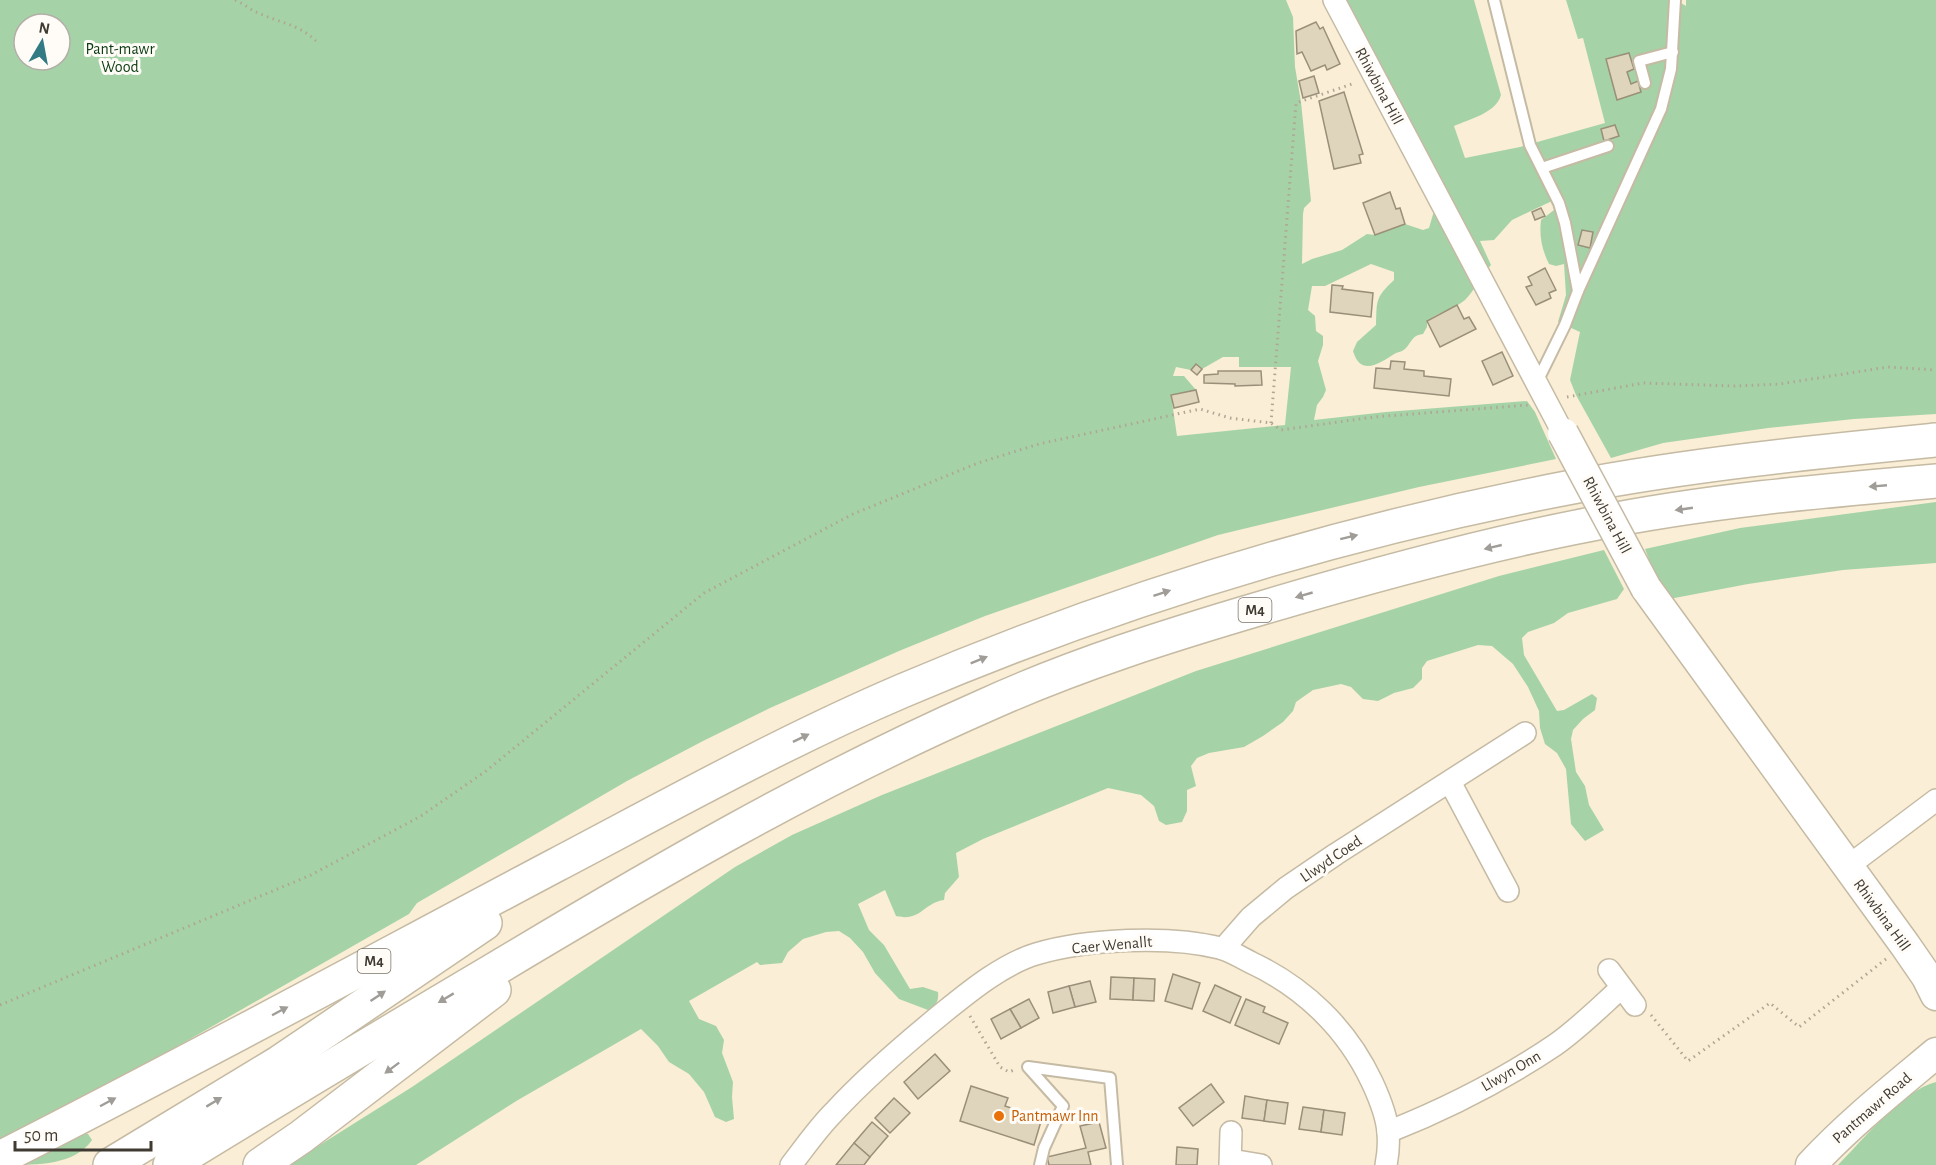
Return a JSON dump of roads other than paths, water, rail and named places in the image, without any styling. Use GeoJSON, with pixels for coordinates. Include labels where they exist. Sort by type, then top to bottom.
{"type":"FeatureCollection","features":[{"type":"Feature","properties":{"kind":"highway","name":"M4"},"geometry":{"type":"LineString","coordinates":[[0,1158],[748,764],[903,691],[1094,615],[1294,551],[1405,523],[1574,487],[1808,453],[1936,440]]}},
{"type":"Feature","properties":{"kind":"highway","name":"M4"},"geometry":{"type":"LineString","coordinates":[[170,1165],[622,892],[813,788],[875,756],[988,704],[1101,660],[1205,625],[1331,587],[1592,524],[1830,490],[1936,481]]}},
{"type":"Feature","properties":{"kind":"highway","name":"M4"},"geometry":{"type":"LineString","coordinates":[[110,1165],[280,1062],[498,914],[748,764]]}},
{"type":"Feature","properties":{"kind":"highway","name":"M4"},"geometry":{"type":"LineString","coordinates":[[260,1165],[301,1137],[622,892]]}},
{"type":"Feature","properties":{"kind":"street","name":"Rhiwbina Hill"},"geometry":{"type":"LineString","coordinates":[[1334,0],[1646,588],[1905,945],[1927,977],[1936,995]]}},
{"type":"Feature","properties":{"kind":"street","name":"Llwyd Coed"},"geometry":{"type":"LineString","coordinates":[[1223,949],[1251,917],[1286,888],[1525,734]]}},
{"type":"Feature","properties":{"kind":"street"},"geometry":{"type":"LineString","coordinates":[[1450,782],[1508,891]]}},
{"type":"Feature","properties":{"kind":"street"},"geometry":{"type":"LineString","coordinates":[[1847,867],[1936,800]]}},
{"type":"Feature","properties":{"kind":"street","name":"Caer Wenallt"},"geometry":{"type":"LineString","coordinates":[[791,1165],[833,1113],[888,1059],[960,999],[997,973],[1035,954],[1076,946],[1161,940],[1223,949],[1272,972],[1313,1002],[1341,1032],[1362,1062],[1371,1080],[1379,1098],[1388,1132],[1386,1165]]}},
{"type":"Feature","properties":{"kind":"street"},"geometry":{"type":"LineString","coordinates":[[1609,970],[1635,1005]]}},
{"type":"Feature","properties":{"kind":"street","name":"Llwyn Onn"},"geometry":{"type":"LineString","coordinates":[[1388,1132],[1428,1116],[1501,1079],[1557,1044],[1622,988]]}},
{"type":"Feature","properties":{"kind":"street","name":"Pantmawr Road"},"geometry":{"type":"LineString","coordinates":[[1811,1165],[1830,1144],[1879,1100],[1936,1053]]}},
{"type":"Feature","properties":{"kind":"street"},"geometry":{"type":"LineString","coordinates":[[1231,1131],[1230,1162],[1261,1165]]}},
{"type":"Feature","properties":{"kind":"lane"},"geometry":{"type":"LineString","coordinates":[[1494,0],[1530,145],[1559,203],[1565,223],[1578,291]]}},
{"type":"Feature","properties":{"kind":"lane"},"geometry":{"type":"LineString","coordinates":[[1541,392],[1578,291],[1661,109],[1673,52],[1675,0]]}},
{"type":"Feature","properties":{"kind":"lane"},"geometry":{"type":"LineString","coordinates":[[1645,83],[1639,61],[1673,52]]}},
{"type":"Feature","properties":{"kind":"lane"},"geometry":{"type":"LineString","coordinates":[[1542,168],[1608,146]]}},
{"type":"Feature","properties":{"kind":"lane"},"geometry":{"type":"LineString","coordinates":[[1040,1165],[1044,1148],[1063,1106],[1028,1067],[1110,1078],[1117,1165]]}},
{"type":"Feature","properties":{"kind":"place","name":"Pantmawr Inn"},"geometry":{"type":"Point","coordinates":[999,1116]}},
{"type":"Feature","properties":{"kind":"park label","name":"Pant-mawr Wood"},"geometry":{"type":"Point","coordinates":[120,58]}}]}
